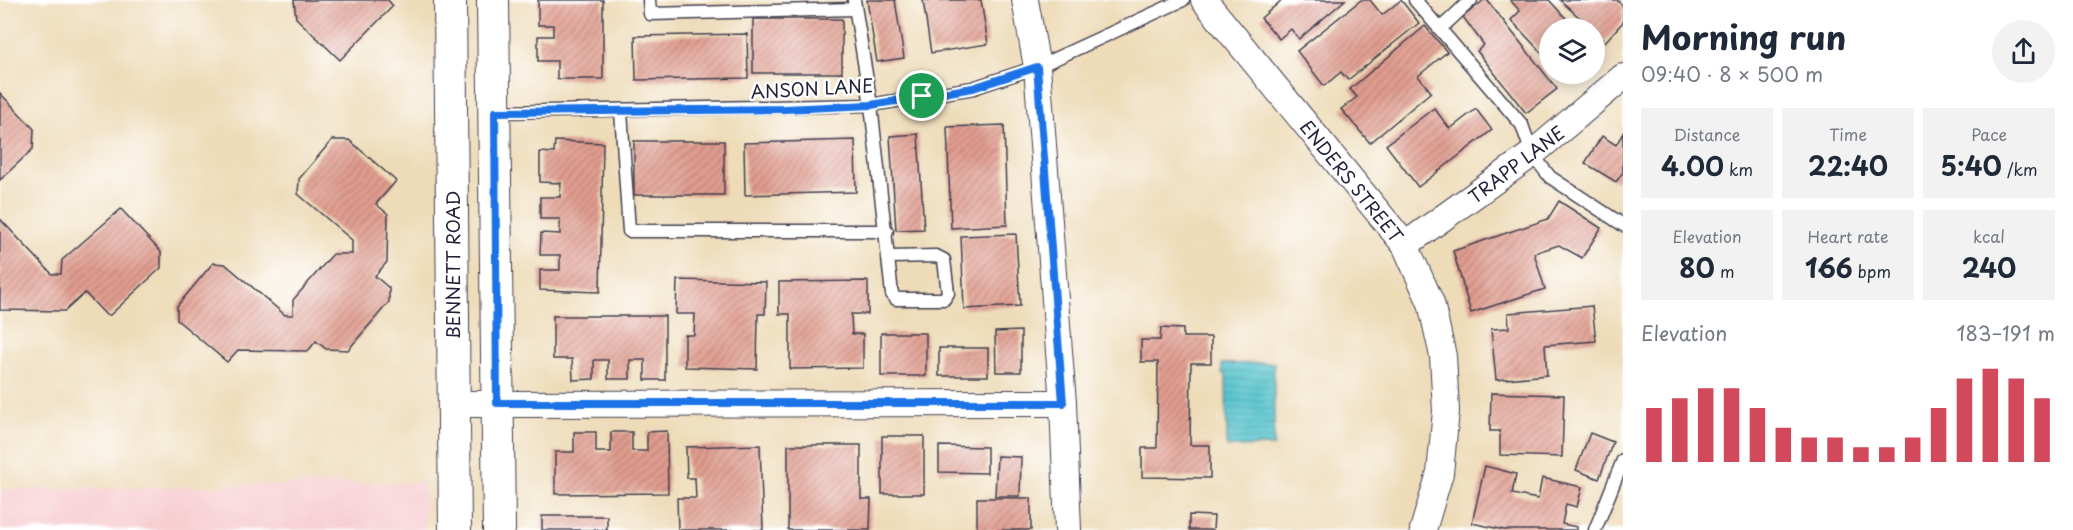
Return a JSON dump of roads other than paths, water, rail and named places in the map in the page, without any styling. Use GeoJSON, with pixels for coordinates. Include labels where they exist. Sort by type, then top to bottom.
{"type":"FeatureCollection","features":[{"type":"Feature","properties":{"kind":"street","name":"BENNETT ROAD"},"geometry":{"type":"LineString","coordinates":[[450,0],[455,530]]}},
{"type":"Feature","properties":{"kind":"street"},"geometry":{"type":"LineString","coordinates":[[493,0],[499,530]]}},
{"type":"Feature","properties":{"kind":"street"},"geometry":{"type":"LineString","coordinates":[[1025,0],[1037,67],[1063,403],[1068,530]]}},
{"type":"Feature","properties":{"kind":"street","name":"ENDERS STREET"},"geometry":{"type":"LineString","coordinates":[[1204,0],[1405,245],[1431,303],[1443,356],[1446,411],[1440,473],[1423,530]]}},
{"type":"Feature","properties":{"kind":"street","name":"TRAPP LANE"},"geometry":{"type":"LineString","coordinates":[[1405,245],[1533,154],[1623,77]]}},
{"type":"Feature","properties":{"kind":"street"},"geometry":{"type":"LineString","coordinates":[[453,404],[1063,403]]}},
{"type":"Feature","properties":{"kind":"lane"},"geometry":{"type":"LineString","coordinates":[[649,0],[650,14],[855,4],[871,105],[890,257],[892,294],[896,299],[944,299],[948,293],[944,260],[936,256],[890,257]]}},
{"type":"Feature","properties":{"kind":"lane","name":"ANSON LANE"},"geometry":{"type":"LineString","coordinates":[[495,112],[871,105],[973,88],[1037,67],[1183,0]]}},
{"type":"Feature","properties":{"kind":"lane"},"geometry":{"type":"LineString","coordinates":[[1415,0],[1522,125],[1533,154],[1550,177],[1623,225]]}},
{"type":"Feature","properties":{"kind":"lane"},"geometry":{"type":"LineString","coordinates":[[1440,29],[1471,0]]}},
{"type":"Feature","properties":{"kind":"lane"},"geometry":{"type":"LineString","coordinates":[[621,111],[629,231],[887,231]]}},
{"type":"Feature","properties":{"kind":"lane"},"geometry":{"type":"LineString","coordinates":[[1596,530],[1623,460]]}},
{"type":"Feature","properties":{"kind":"water"},"geometry":{"type":"Polygon","coordinates":[[[1274,363],[1274,446],[1227,447],[1226,374],[1222,374],[1222,364],[1274,363]]]}}]}
